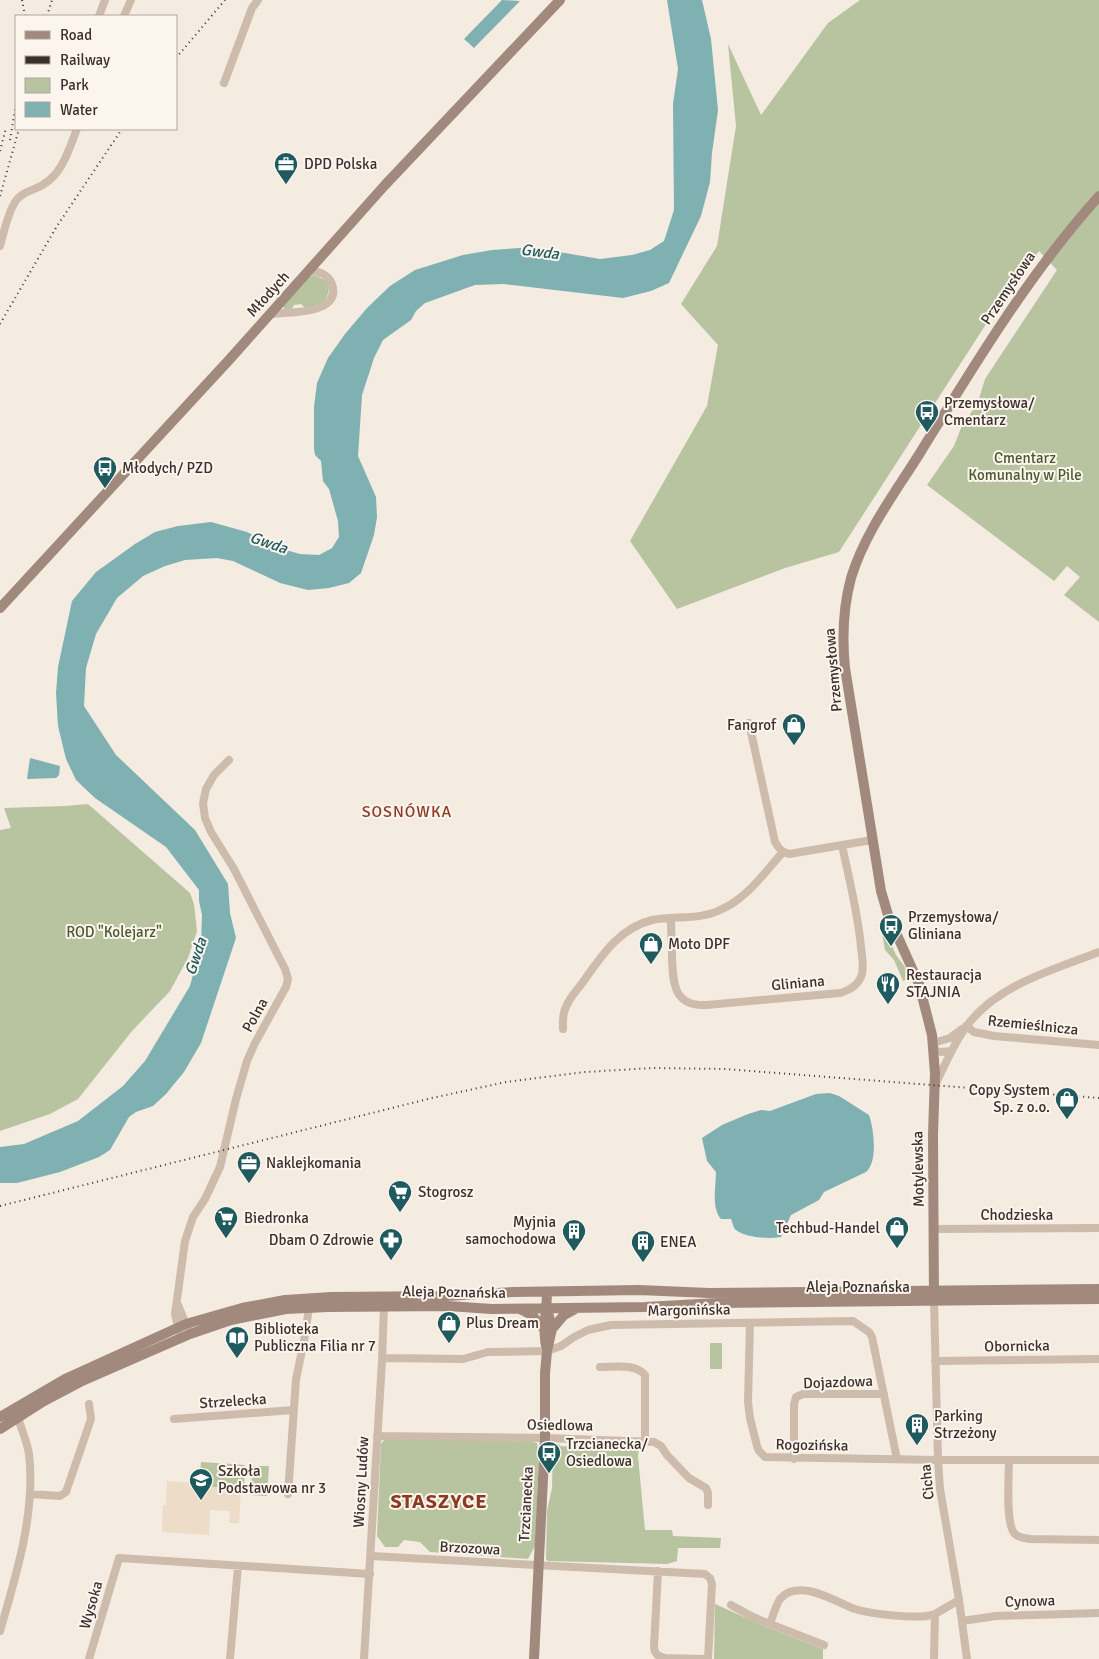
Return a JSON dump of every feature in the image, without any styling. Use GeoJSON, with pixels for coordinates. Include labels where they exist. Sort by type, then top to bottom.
{"type":"FeatureCollection","features":[{"type":"Feature","properties":{"kind":"street"},"geometry":{"type":"LineString","coordinates":[[99,15],[105,0]]}},
{"type":"Feature","properties":{"kind":"street"},"geometry":{"type":"LineString","coordinates":[[124,15],[131,0]]}},
{"type":"Feature","properties":{"kind":"street"},"geometry":{"type":"LineString","coordinates":[[224,83],[252,8],[258,0]]}},
{"type":"Feature","properties":{"kind":"street","name":"Młodych"},"geometry":{"type":"LineString","coordinates":[[0,608],[270,314],[389,181],[560,0]]}},
{"type":"Feature","properties":{"kind":"street"},"geometry":{"type":"LineString","coordinates":[[0,246],[9,216],[16,201],[26,192],[44,184],[54,175],[64,162],[77,130]]}},
{"type":"Feature","properties":{"kind":"street","name":"Przemysłowa"},"geometry":{"type":"LineString","coordinates":[[935,1085],[934,1047],[929,1019],[921,990],[893,927],[884,901],[872,840],[849,698],[843,648],[845,605],[857,561],[873,528],[986,347],[1053,250],[1099,196]]}},
{"type":"Feature","properties":{"kind":"street"},"geometry":{"type":"LineString","coordinates":[[270,314],[318,309],[329,302],[333,291],[330,280],[324,274],[310,270]]}},
{"type":"Feature","properties":{"kind":"street"},"geometry":{"type":"LineString","coordinates":[[749,723],[775,842],[783,852],[789,854],[872,840]]}},
{"type":"Feature","properties":{"kind":"street","name":"Polna"},"geometry":{"type":"LineString","coordinates":[[184,1331],[177,1301],[182,1253],[188,1229],[220,1167],[236,1099],[251,1051],[288,983],[285,969],[234,869],[211,832],[205,818],[203,803],[206,789],[214,775],[229,760]]}},
{"type":"Feature","properties":{"kind":"street","name":"Gliniana"},"geometry":{"type":"LineString","coordinates":[[671,919],[675,988],[682,998],[691,1003],[707,1005],[830,994],[848,990],[858,982],[862,975],[863,966],[859,928],[842,845]]}},
{"type":"Feature","properties":{"kind":"street"},"geometry":{"type":"LineString","coordinates":[[563,1029],[562,1021],[566,1006],[612,942],[633,927],[652,920],[702,916],[723,909],[742,896],[783,852]]}},
{"type":"Feature","properties":{"kind":"street","name":"Motylewska"},"geometry":{"type":"LineString","coordinates":[[934,1047],[966,1026],[989,1004],[1011,989],[1099,952]]}},
{"type":"Feature","properties":{"kind":"street","name":"Motylewska"},"geometry":{"type":"LineString","coordinates":[[934,1296],[933,1135],[935,1085],[951,1051],[966,1026]]}},
{"type":"Feature","properties":{"kind":"street","name":"Rzemieślnicza"},"geometry":{"type":"LineString","coordinates":[[966,1026],[974,1032],[994,1036],[1099,1045]]}},
{"type":"Feature","properties":{"kind":"street"},"geometry":{"type":"LineString","coordinates":[[934,1047],[942,1052],[951,1051]]}},
{"type":"Feature","properties":{"kind":"street","name":"Chodzieska"},"geometry":{"type":"LineString","coordinates":[[934,1229],[1099,1228]]}},
{"type":"Feature","properties":{"kind":"street","name":"Aleja Poznańska"},"geometry":{"type":"LineString","coordinates":[[184,1331],[250,1315],[309,1308],[448,1306],[492,1309],[607,1308],[1099,1289]]}},
{"type":"Feature","properties":{"kind":"street"},"geometry":{"type":"LineString","coordinates":[[607,1308],[624,1301],[629,1291]]}},
{"type":"Feature","properties":{"kind":"street","name":"Aleja Poznańska"},"geometry":{"type":"LineString","coordinates":[[0,1417],[16,1412],[184,1331],[242,1308],[294,1299],[431,1296],[499,1292],[629,1291],[1099,1298]]}},
{"type":"Feature","properties":{"kind":"street","name":"Trzcianecka"},"geometry":{"type":"LineString","coordinates":[[534,1659],[545,1438],[548,1329],[546,1292]]}},
{"type":"Feature","properties":{"kind":"street","name":"Cicha"},"geometry":{"type":"LineString","coordinates":[[934,1296],[940,1489],[967,1659]]}},
{"type":"Feature","properties":{"kind":"street","name":"Wiosny Ludów"},"geometry":{"type":"LineString","coordinates":[[364,1659],[384,1306]]}},
{"type":"Feature","properties":{"kind":"street"},"geometry":{"type":"LineString","coordinates":[[288,1494],[296,1379],[309,1308]]}},
{"type":"Feature","properties":{"kind":"street"},"geometry":{"type":"LineString","coordinates":[[519,1309],[532,1315],[548,1329],[564,1315],[578,1308]]}},
{"type":"Feature","properties":{"kind":"street","name":"Margonińska"},"geometry":{"type":"LineString","coordinates":[[382,1358],[463,1359],[488,1352],[547,1351],[561,1346],[588,1330],[604,1326],[855,1322],[869,1332],[872,1337],[897,1459]]}},
{"type":"Feature","properties":{"kind":"street","name":"Rogozińska"},"geometry":{"type":"LineString","coordinates":[[750,1323],[748,1402],[757,1446],[765,1457],[794,1459],[1099,1460]]}},
{"type":"Feature","properties":{"kind":"street","name":"Obornicka"},"geometry":{"type":"LineString","coordinates":[[935,1361],[1099,1359]]}},
{"type":"Feature","properties":{"kind":"street"},"geometry":{"type":"LineString","coordinates":[[600,1367],[632,1367],[639,1369],[644,1375],[645,1441]]}},
{"type":"Feature","properties":{"kind":"street","name":"Dojazdowa"},"geometry":{"type":"LineString","coordinates":[[794,1459],[794,1404],[796,1397],[803,1394],[884,1394]]}},
{"type":"Feature","properties":{"kind":"street"},"geometry":{"type":"LineString","coordinates":[[30,1494],[60,1496],[66,1491],[91,1419],[90,1404]]}},
{"type":"Feature","properties":{"kind":"street","name":"Strzelecka"},"geometry":{"type":"LineString","coordinates":[[174,1419],[293,1410]]}},
{"type":"Feature","properties":{"kind":"street"},"geometry":{"type":"LineString","coordinates":[[0,1631],[24,1536],[30,1494],[28,1453],[16,1412]]}},
{"type":"Feature","properties":{"kind":"street","name":"Aleja Poznańska"},"geometry":{"type":"LineString","coordinates":[[0,1429],[16,1412]]}},
{"type":"Feature","properties":{"kind":"street","name":"Osiedlowa"},"geometry":{"type":"LineString","coordinates":[[377,1436],[645,1441],[658,1444],[689,1478],[706,1488],[708,1505]]}},
{"type":"Feature","properties":{"kind":"street"},"geometry":{"type":"LineString","coordinates":[[1009,1460],[1010,1526],[1015,1534],[1030,1539],[1099,1540]]}},
{"type":"Feature","properties":{"kind":"street","name":"Brzozowa"},"geometry":{"type":"LineString","coordinates":[[370,1556],[701,1573],[708,1575],[712,1584],[708,1659]]}},
{"type":"Feature","properties":{"kind":"street","name":"Wysoka"},"geometry":{"type":"LineString","coordinates":[[89,1659],[119,1558],[238,1566]]}},
{"type":"Feature","properties":{"kind":"street"},"geometry":{"type":"LineString","coordinates":[[230,1659],[238,1566],[370,1574]]}},
{"type":"Feature","properties":{"kind":"street"},"geometry":{"type":"LineString","coordinates":[[658,1571],[655,1653],[659,1657],[665,1658],[702,1659]]}},
{"type":"Feature","properties":{"kind":"street"},"geometry":{"type":"LineString","coordinates":[[770,1624],[776,1606],[781,1599],[789,1593],[800,1591],[822,1594],[866,1612],[923,1617],[935,1614],[959,1600]]}},
{"type":"Feature","properties":{"kind":"street"},"geometry":{"type":"LineString","coordinates":[[731,1605],[753,1617],[824,1645]]}},
{"type":"Feature","properties":{"kind":"street","name":"Cynowa"},"geometry":{"type":"LineString","coordinates":[[962,1621],[996,1616],[1099,1613]]}},
{"type":"Feature","properties":{"kind":"street"},"geometry":{"type":"LineString","coordinates":[[934,1659],[935,1614]]}},
{"type":"Feature","properties":{"kind":"green space","name":"Cmentarz Komunalny w Pile"},"geometry":{"type":"Polygon","coordinates":[[[860,0],[1099,0],[1099,622],[1064,595],[1080,577],[1067,566],[1054,581],[927,485],[954,446],[961,428],[978,402],[985,379],[1057,270],[1039,251],[988,321],[839,552],[785,568],[677,609],[630,541],[707,406],[718,345],[681,304],[717,246],[736,126],[728,44],[761,115],[828,23],[860,0]]]}},
{"type":"Feature","properties":{"kind":"green space"},"geometry":{"type":"Polygon","coordinates":[[[314,275],[325,280],[329,285],[329,291],[323,302],[305,308],[301,304],[294,305],[292,309],[284,309],[283,306],[308,277],[314,275]]]}},
{"type":"Feature","properties":{"kind":"green space","name":"ROD \"Kolejarz\""},"geometry":{"type":"Polygon","coordinates":[[[88,804],[190,893],[194,904],[197,931],[188,958],[170,991],[132,1031],[78,1099],[50,1114],[0,1131],[0,830],[11,828],[4,808],[88,804]]]}},
{"type":"Feature","properties":{"kind":"green space"},"geometry":{"type":"Polygon","coordinates":[[[881,928],[887,930],[896,955],[905,967],[909,978],[903,981],[894,960],[885,950],[881,928]]]}},
{"type":"Feature","properties":{"kind":"green space"},"geometry":{"type":"Polygon","coordinates":[[[710,1343],[722,1343],[722,1369],[710,1369],[710,1343]]]}},
{"type":"Feature","properties":{"kind":"green space"},"geometry":{"type":"Polygon","coordinates":[[[385,1439],[529,1441],[537,1443],[539,1455],[535,1546],[528,1559],[430,1552],[420,1542],[404,1540],[398,1547],[385,1547],[377,1536],[381,1444],[385,1439]]]}},
{"type":"Feature","properties":{"kind":"green space"},"geometry":{"type":"Polygon","coordinates":[[[593,1443],[597,1443],[598,1448],[628,1449],[629,1445],[633,1444],[639,1448],[638,1456],[645,1530],[672,1530],[673,1536],[721,1538],[720,1548],[678,1548],[677,1561],[667,1564],[548,1561],[546,1559],[547,1511],[552,1488],[553,1446],[559,1444],[560,1446],[592,1448],[593,1443]]]}},
{"type":"Feature","properties":{"kind":"green space"},"geometry":{"type":"Polygon","coordinates":[[[201,1462],[245,1465],[244,1489],[199,1486],[201,1462]]]}},
{"type":"Feature","properties":{"kind":"green space"},"geometry":{"type":"Polygon","coordinates":[[[252,1466],[269,1466],[267,1496],[251,1495],[252,1466]]]}},
{"type":"Feature","properties":{"kind":"green space"},"geometry":{"type":"Polygon","coordinates":[[[715,1604],[823,1649],[823,1659],[714,1659],[715,1604]]]}},
{"type":"Feature","properties":{"kind":"shaded area"},"geometry":{"type":"Polygon","coordinates":[[[167,1481],[241,1489],[239,1523],[229,1523],[230,1511],[210,1510],[209,1535],[162,1532],[163,1505],[166,1505],[167,1481]]]}},
{"type":"Feature","properties":{"kind":"water"},"geometry":{"type":"Polygon","coordinates":[[[502,0],[520,1],[474,48],[464,39],[502,0]]]}},
{"type":"Feature","properties":{"kind":"water","name":"Gwda"},"geometry":{"type":"Polygon","coordinates":[[[667,0],[702,0],[711,39],[718,110],[710,182],[701,216],[669,283],[651,291],[623,298],[504,284],[475,285],[425,303],[416,311],[411,320],[383,340],[374,358],[362,395],[358,456],[376,497],[377,517],[374,535],[361,573],[349,583],[329,588],[308,590],[280,583],[233,561],[217,558],[185,560],[165,566],[143,576],[117,598],[96,634],[86,668],[84,706],[116,755],[195,830],[228,884],[230,913],[236,938],[201,1043],[184,1072],[166,1094],[153,1106],[136,1112],[129,1117],[110,1150],[99,1157],[60,1172],[17,1183],[0,1183],[0,1147],[24,1144],[78,1121],[123,1086],[145,1061],[190,986],[201,944],[202,915],[199,890],[166,847],[95,798],[76,780],[66,759],[58,726],[56,693],[58,667],[72,601],[96,572],[135,544],[155,532],[178,526],[211,522],[247,532],[282,549],[300,554],[319,555],[332,548],[339,537],[338,521],[329,489],[323,481],[321,461],[315,455],[314,449],[314,407],[317,383],[328,358],[367,308],[390,286],[415,270],[463,255],[492,250],[520,248],[600,259],[632,255],[650,250],[664,241],[674,210],[673,104],[678,69],[667,0]]]}},
{"type":"Feature","properties":{"kind":"water"},"geometry":{"type":"Polygon","coordinates":[[[30,758],[60,766],[59,775],[56,778],[27,779],[30,758]]]}},
{"type":"Feature","properties":{"kind":"water"},"geometry":{"type":"Polygon","coordinates":[[[830,1093],[839,1096],[869,1115],[874,1145],[870,1167],[866,1172],[824,1192],[819,1200],[791,1215],[781,1237],[758,1237],[740,1233],[734,1228],[731,1219],[721,1219],[716,1209],[716,1172],[707,1161],[702,1138],[722,1125],[748,1114],[761,1110],[770,1111],[816,1094],[830,1093]]]}},
{"type":"Feature","properties":{"kind":"railway"},"geometry":{"type":"LineString","coordinates":[[22,0],[25,15]]}},
{"type":"Feature","properties":{"kind":"railway"},"geometry":{"type":"LineString","coordinates":[[47,15],[52,0]]}},
{"type":"Feature","properties":{"kind":"railway"},"geometry":{"type":"LineString","coordinates":[[178,56],[225,0]]}},
{"type":"Feature","properties":{"kind":"railway"},"geometry":{"type":"LineString","coordinates":[[10,140],[15,110]]}},
{"type":"Feature","properties":{"kind":"railway"},"geometry":{"type":"LineString","coordinates":[[0,151],[6,128]]}},
{"type":"Feature","properties":{"kind":"railway"},"geometry":{"type":"LineString","coordinates":[[0,196],[19,130]]}},
{"type":"Feature","properties":{"kind":"railway"},"geometry":{"type":"LineString","coordinates":[[0,324],[57,226],[121,130]]}},
{"type":"Feature","properties":{"kind":"railway"},"geometry":{"type":"LineString","coordinates":[[0,1206],[432,1098],[506,1082],[585,1072],[653,1068],[725,1069],[1099,1098]]}},
{"type":"Feature","properties":{"kind":"place","name":"DPD Polska"},"geometry":{"type":"Point","coordinates":[286,185]}},
{"type":"Feature","properties":{"kind":"place","name":"Przemysłowa/ Cmentarz"},"geometry":{"type":"Point","coordinates":[927,433]}},
{"type":"Feature","properties":{"kind":"place","name":"Młodych/ PZD"},"geometry":{"type":"Point","coordinates":[105,489]}},
{"type":"Feature","properties":{"kind":"place","name":"Fangrof"},"geometry":{"type":"Point","coordinates":[794,746]}},
{"type":"Feature","properties":{"kind":"place","name":"Przemysłowa/ Gliniana"},"geometry":{"type":"Point","coordinates":[891,947]}},
{"type":"Feature","properties":{"kind":"place","name":"Moto DPF"},"geometry":{"type":"Point","coordinates":[651,965]}},
{"type":"Feature","properties":{"kind":"place","name":"Restauracja STAJNIA"},"geometry":{"type":"Point","coordinates":[888,1005]}},
{"type":"Feature","properties":{"kind":"place","name":"Copy System Sp. z o.o."},"geometry":{"type":"Point","coordinates":[1067,1120]}},
{"type":"Feature","properties":{"kind":"place","name":"Naklejkomania"},"geometry":{"type":"Point","coordinates":[249,1184]}},
{"type":"Feature","properties":{"kind":"place","name":"Stogrosz"},"geometry":{"type":"Point","coordinates":[400,1213]}},
{"type":"Feature","properties":{"kind":"place","name":"Biedronka"},"geometry":{"type":"Point","coordinates":[226,1239]}},
{"type":"Feature","properties":{"kind":"place","name":"Techbud-Handel"},"geometry":{"type":"Point","coordinates":[897,1249]}},
{"type":"Feature","properties":{"kind":"place","name":"Myjnia samochodowa"},"geometry":{"type":"Point","coordinates":[574,1252]}},
{"type":"Feature","properties":{"kind":"place","name":"Dbam O Zdrowie"},"geometry":{"type":"Point","coordinates":[391,1261]}},
{"type":"Feature","properties":{"kind":"place","name":"ENEA"},"geometry":{"type":"Point","coordinates":[643,1263]}},
{"type":"Feature","properties":{"kind":"place","name":"Plus Dream"},"geometry":{"type":"Point","coordinates":[449,1344]}},
{"type":"Feature","properties":{"kind":"place","name":"Biblioteka Publiczna Filia nr 7"},"geometry":{"type":"Point","coordinates":[237,1359]}},
{"type":"Feature","properties":{"kind":"place","name":"Parking Strzeżony"},"geometry":{"type":"Point","coordinates":[917,1446]}},
{"type":"Feature","properties":{"kind":"place","name":"Trzcianecka/ Osiedlowa"},"geometry":{"type":"Point","coordinates":[549,1474]}},
{"type":"Feature","properties":{"kind":"place","name":"Szkoła Podstawowa nr 3"},"geometry":{"type":"Point","coordinates":[201,1501]}},
{"type":"Feature","properties":{"kind":"district","name":"SOSNÓWKA"},"geometry":{"type":"Point","coordinates":[407,811]}},
{"type":"Feature","properties":{"kind":"district","name":"STASZYCE"},"geometry":{"type":"Point","coordinates":[439,1501]}}]}
